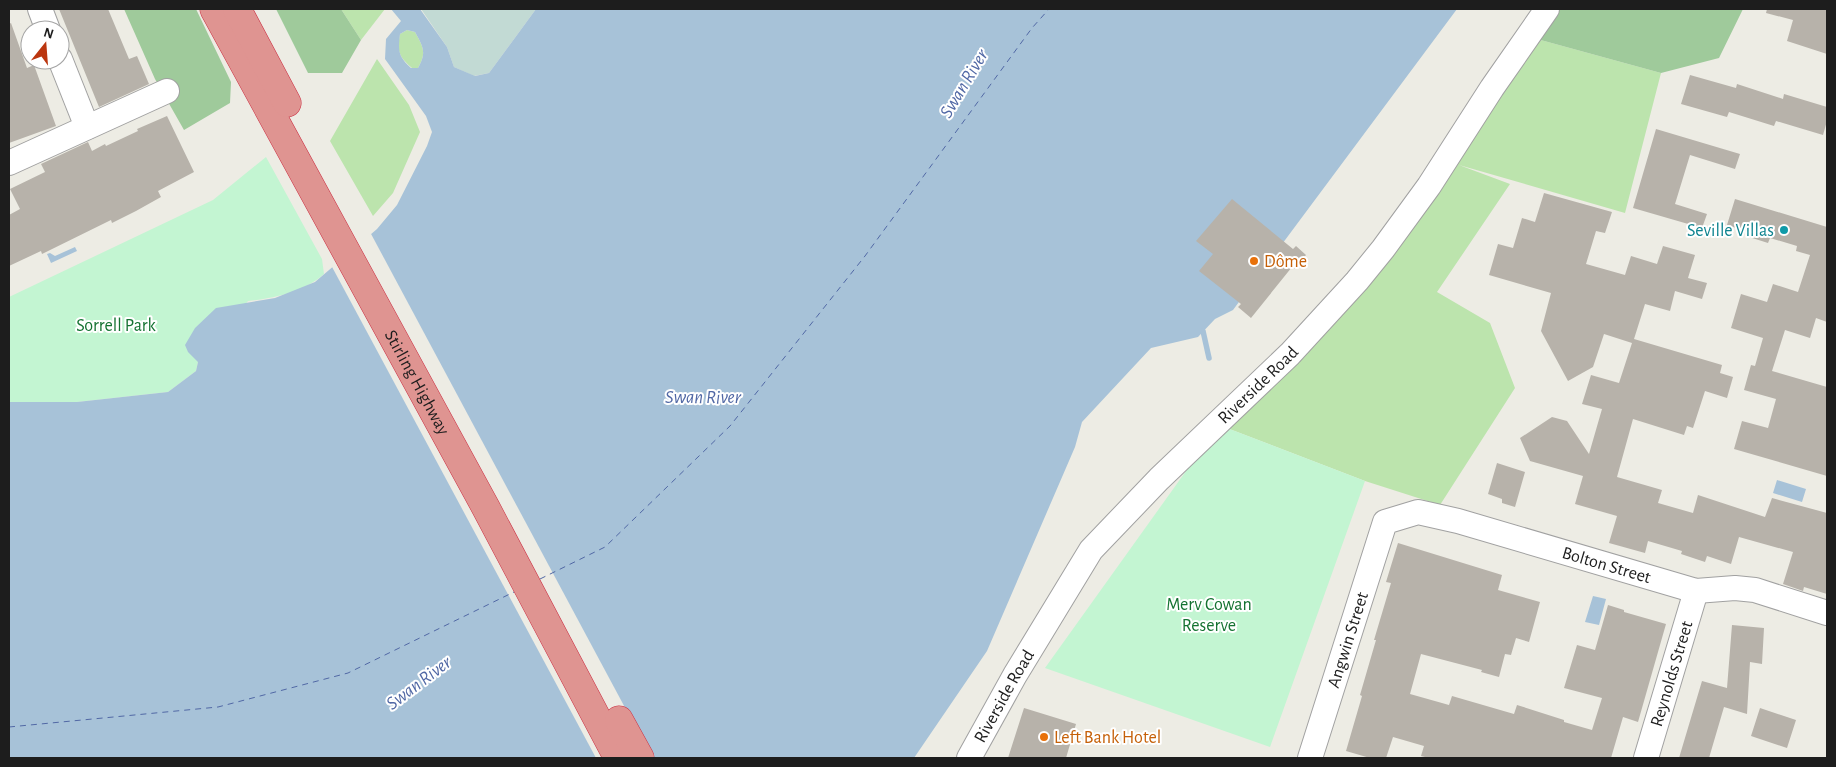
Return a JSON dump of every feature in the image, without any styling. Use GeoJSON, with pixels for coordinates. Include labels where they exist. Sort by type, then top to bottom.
{"type":"FeatureCollection","features":[{"type":"Feature","properties":{"kind":"highway","name":"Stirling Highway"},"geometry":{"type":"LineString","coordinates":[[214,9],[265,83],[640,758]]}},
{"type":"Feature","properties":{"kind":"highway","name":"Stirling Highway"},"geometry":{"type":"LineString","coordinates":[[237,9],[265,83],[618,758]]}},
{"type":"Feature","properties":{"kind":"street","name":"Riverside Road"},"geometry":{"type":"LineString","coordinates":[[959,758],[1043,605],[1056,577],[1081,544],[1248,380],[1272,350],[1326,304],[1406,204],[1442,152],[1504,49],[1532,9]]}},
{"type":"Feature","properties":{"kind":"street","name":"Riverside Road"},"geometry":{"type":"LineString","coordinates":[[969,758],[1015,675],[1090,550],[1159,479],[1290,354],[1384,249],[1429,186],[1492,88],[1547,9]]}},
{"type":"Feature","properties":{"kind":"street"},"geometry":{"type":"LineString","coordinates":[[64,70],[87,127]]}},
{"type":"Feature","properties":{"kind":"street"},"geometry":{"type":"LineString","coordinates":[[9,163],[168,91]]}},
{"type":"Feature","properties":{"kind":"street","name":"Bolton Street"},"geometry":{"type":"LineString","coordinates":[[1385,522],[1418,512],[1458,521],[1696,591],[1735,588],[1755,590],[1827,613]]}},
{"type":"Feature","properties":{"kind":"street","name":"Angwin Street"},"geometry":{"type":"LineString","coordinates":[[1310,758],[1385,522]]}},
{"type":"Feature","properties":{"kind":"street","name":"Reynolds Street"},"geometry":{"type":"LineString","coordinates":[[1646,758],[1696,591]]}},
{"type":"Feature","properties":{"kind":"green space"},"geometry":{"type":"Polygon","coordinates":[[[124,9],[196,9],[231,82],[230,103],[184,130],[155,79],[124,9]]]}},
{"type":"Feature","properties":{"kind":"green space"},"geometry":{"type":"Polygon","coordinates":[[[276,9],[341,9],[361,40],[342,73],[308,73],[276,9]]]}},
{"type":"Feature","properties":{"kind":"green space"},"geometry":{"type":"Polygon","coordinates":[[[341,9],[385,9],[361,40],[341,9]]]}},
{"type":"Feature","properties":{"kind":"green space"},"geometry":{"type":"Polygon","coordinates":[[[1558,9],[1743,9],[1719,58],[1661,73],[1537,39],[1558,9]]]}},
{"type":"Feature","properties":{"kind":"green space"},"geometry":{"type":"Polygon","coordinates":[[[407,30],[415,32],[422,46],[423,54],[418,68],[412,68],[400,53],[400,34],[407,30]]]}},
{"type":"Feature","properties":{"kind":"green space"},"geometry":{"type":"Polygon","coordinates":[[[1537,39],[1661,73],[1625,213],[1459,165],[1510,184],[1437,292],[1490,323],[1515,388],[1440,505],[1365,481],[1219,425],[1379,252],[1537,39]]]}},
{"type":"Feature","properties":{"kind":"green space"},"geometry":{"type":"Polygon","coordinates":[[[377,59],[409,105],[420,132],[393,193],[373,216],[330,141],[377,59]]]}},
{"type":"Feature","properties":{"kind":"green space","name":"Sorrell Park"},"geometry":{"type":"Polygon","coordinates":[[[266,157],[322,259],[324,274],[298,290],[248,301],[198,362],[196,371],[168,392],[77,402],[9,402],[9,297],[213,200],[266,157]]]}},
{"type":"Feature","properties":{"kind":"green space","name":"Merv Cowan Reserve"},"geometry":{"type":"Polygon","coordinates":[[[1219,425],[1365,481],[1270,747],[1045,668],[1219,425]]]}},
{"type":"Feature","properties":{"kind":"shaded area"},"geometry":{"type":"Polygon","coordinates":[[[421,9],[536,9],[489,73],[474,76],[454,67],[447,47],[421,9]]]}},
{"type":"Feature","properties":{"kind":"water","name":"Swan River"},"geometry":{"type":"Polygon","coordinates":[[[391,9],[420,9],[447,47],[454,67],[475,76],[489,73],[536,9],[1457,9],[1233,310],[1215,319],[1198,337],[1151,348],[1082,422],[1075,447],[987,651],[914,758],[9,758],[9,402],[77,402],[168,392],[196,371],[198,362],[188,352],[185,345],[195,328],[216,308],[275,298],[315,282],[377,229],[397,205],[427,146],[432,132],[426,116],[385,59],[386,39],[401,21],[391,9]],[[407,30],[400,34],[400,53],[411,68],[418,68],[423,54],[422,46],[415,32],[407,30]]]}},
{"type":"Feature","properties":{"kind":"water"},"geometry":{"type":"Polygon","coordinates":[[[75,247],[77,251],[51,263],[47,254],[50,253],[55,256],[75,247]]]}},
{"type":"Feature","properties":{"kind":"water"},"geometry":{"type":"Polygon","coordinates":[[[1777,480],[1806,489],[1802,502],[1773,493],[1777,480]]]}},
{"type":"Feature","properties":{"kind":"water"},"geometry":{"type":"Polygon","coordinates":[[[1593,596],[1606,599],[1599,625],[1585,622],[1593,596]]]}},
{"type":"Feature","properties":{"kind":"pier"},"geometry":{"type":"Polygon","coordinates":[[[370,232],[652,758],[596,758],[331,265],[370,232]]]}},
{"type":"Feature","properties":{"kind":"building"},"geometry":{"type":"Polygon","coordinates":[[[59,9],[108,9],[129,59],[137,56],[149,84],[99,107],[70,36],[70,20],[63,20],[59,9]]]}},
{"type":"Feature","properties":{"kind":"building"},"geometry":{"type":"Polygon","coordinates":[[[1767,9],[1827,9],[1827,54],[1787,41],[1793,20],[1766,13],[1767,9]]]}},
{"type":"Feature","properties":{"kind":"building"},"geometry":{"type":"Polygon","coordinates":[[[11,23],[20,48],[20,70],[36,70],[56,126],[9,143],[9,24],[11,23]]]}},
{"type":"Feature","properties":{"kind":"building"},"geometry":{"type":"Polygon","coordinates":[[[1690,75],[1736,88],[1737,84],[1783,99],[1784,94],[1827,107],[1827,121],[1823,135],[1776,121],[1774,126],[1729,112],[1727,117],[1681,104],[1690,75]]]}},
{"type":"Feature","properties":{"kind":"building"},"geometry":{"type":"Polygon","coordinates":[[[167,116],[194,172],[158,191],[161,197],[136,211],[112,223],[111,220],[42,254],[41,251],[9,266],[9,215],[20,209],[10,189],[45,172],[41,164],[88,142],[92,151],[167,116]]]}},
{"type":"Feature","properties":{"kind":"building"},"geometry":{"type":"Polygon","coordinates":[[[1656,129],[1740,154],[1735,169],[1690,155],[1675,204],[1707,214],[1702,228],[1633,208],[1656,129]]]}},
{"type":"Feature","properties":{"kind":"building"},"geometry":{"type":"Polygon","coordinates":[[[1544,193],[1612,212],[1605,233],[1596,231],[1586,264],[1625,275],[1631,256],[1657,264],[1663,246],[1695,255],[1688,278],[1707,283],[1702,299],[1675,291],[1670,311],[1645,304],[1634,339],[1722,365],[1720,373],[1733,377],[1727,398],[1705,391],[1693,428],[1687,426],[1684,435],[1633,419],[1617,477],[1662,490],[1658,503],[1693,513],[1698,495],[1765,517],[1772,498],[1827,513],[1827,594],[1804,587],[1803,591],[1783,584],[1793,552],[1739,537],[1731,564],[1707,556],[1705,562],[1681,554],[1682,551],[1648,541],[1645,553],[1609,543],[1617,516],[1575,504],[1583,476],[1530,461],[1520,438],[1552,417],[1567,421],[1589,454],[1602,409],[1582,404],[1591,375],[1619,383],[1632,343],[1604,334],[1593,367],[1568,381],[1541,331],[1551,293],[1489,275],[1498,244],[1513,248],[1522,218],[1535,222],[1544,193]]]}},
{"type":"Feature","properties":{"kind":"building","name":"Dôme"},"geometry":{"type":"Polygon","coordinates":[[[1232,199],[1293,249],[1296,246],[1306,255],[1295,269],[1292,267],[1251,318],[1238,307],[1241,304],[1199,271],[1213,254],[1196,241],[1232,199]]]}},
{"type":"Feature","properties":{"kind":"building"},"geometry":{"type":"Polygon","coordinates":[[[1735,199],[1827,227],[1827,322],[1816,318],[1810,338],[1785,330],[1772,371],[1827,387],[1827,476],[1734,449],[1742,421],[1768,428],[1776,399],[1744,390],[1751,365],[1755,366],[1763,338],[1731,328],[1741,294],[1767,302],[1773,284],[1798,292],[1810,255],[1796,251],[1797,246],[1770,238],[1768,243],[1746,236],[1748,232],[1727,225],[1735,199]]]}},
{"type":"Feature","properties":{"kind":"building"},"geometry":{"type":"Polygon","coordinates":[[[1497,463],[1525,472],[1515,507],[1502,503],[1502,499],[1488,494],[1497,463]]]}},
{"type":"Feature","properties":{"kind":"building"},"geometry":{"type":"Polygon","coordinates":[[[1398,543],[1502,575],[1498,590],[1540,602],[1529,642],[1516,638],[1511,655],[1505,654],[1499,677],[1481,672],[1482,670],[1421,654],[1410,694],[1449,705],[1452,696],[1514,714],[1517,705],[1592,730],[1602,698],[1564,688],[1577,645],[1595,650],[1608,605],[1624,610],[1624,612],[1666,624],[1638,722],[1623,717],[1611,758],[1429,758],[1421,756],[1424,746],[1393,737],[1386,758],[1370,758],[1346,751],[1362,696],[1360,695],[1376,640],[1374,640],[1391,583],[1386,582],[1398,543]]]}},
{"type":"Feature","properties":{"kind":"building"},"geometry":{"type":"Polygon","coordinates":[[[1732,625],[1764,628],[1762,664],[1750,662],[1747,714],[1724,707],[1709,758],[1679,758],[1702,681],[1727,688],[1732,625]]]}},
{"type":"Feature","properties":{"kind":"building","name":"Left Bank Hotel"},"geometry":{"type":"Polygon","coordinates":[[[1024,708],[1076,724],[1066,758],[1008,758],[1024,708]]]}},
{"type":"Feature","properties":{"kind":"building"},"geometry":{"type":"Polygon","coordinates":[[[1760,708],[1796,720],[1787,748],[1751,736],[1760,708]]]}},
{"type":"Feature","properties":{"kind":"waterway"},"geometry":{"type":"LineString","coordinates":[[1203,331],[1209,358]]}},
{"type":"Feature","properties":{"kind":"ferry route"},"geometry":{"type":"LineString","coordinates":[[540,579],[605,547],[730,426],[865,256],[1032,28],[1049,9]]}},
{"type":"Feature","properties":{"kind":"ferry route"},"geometry":{"type":"LineString","coordinates":[[9,727],[218,707],[348,673],[516,591]]}},
{"type":"Feature","properties":{"kind":"place","name":"Seville Villas"},"geometry":{"type":"Point","coordinates":[1784,230]}},
{"type":"Feature","properties":{"kind":"place","name":"Dôme"},"geometry":{"type":"Point","coordinates":[1254,261]}},
{"type":"Feature","properties":{"kind":"place","name":"Left Bank Hotel"},"geometry":{"type":"Point","coordinates":[1044,737]}}]}
